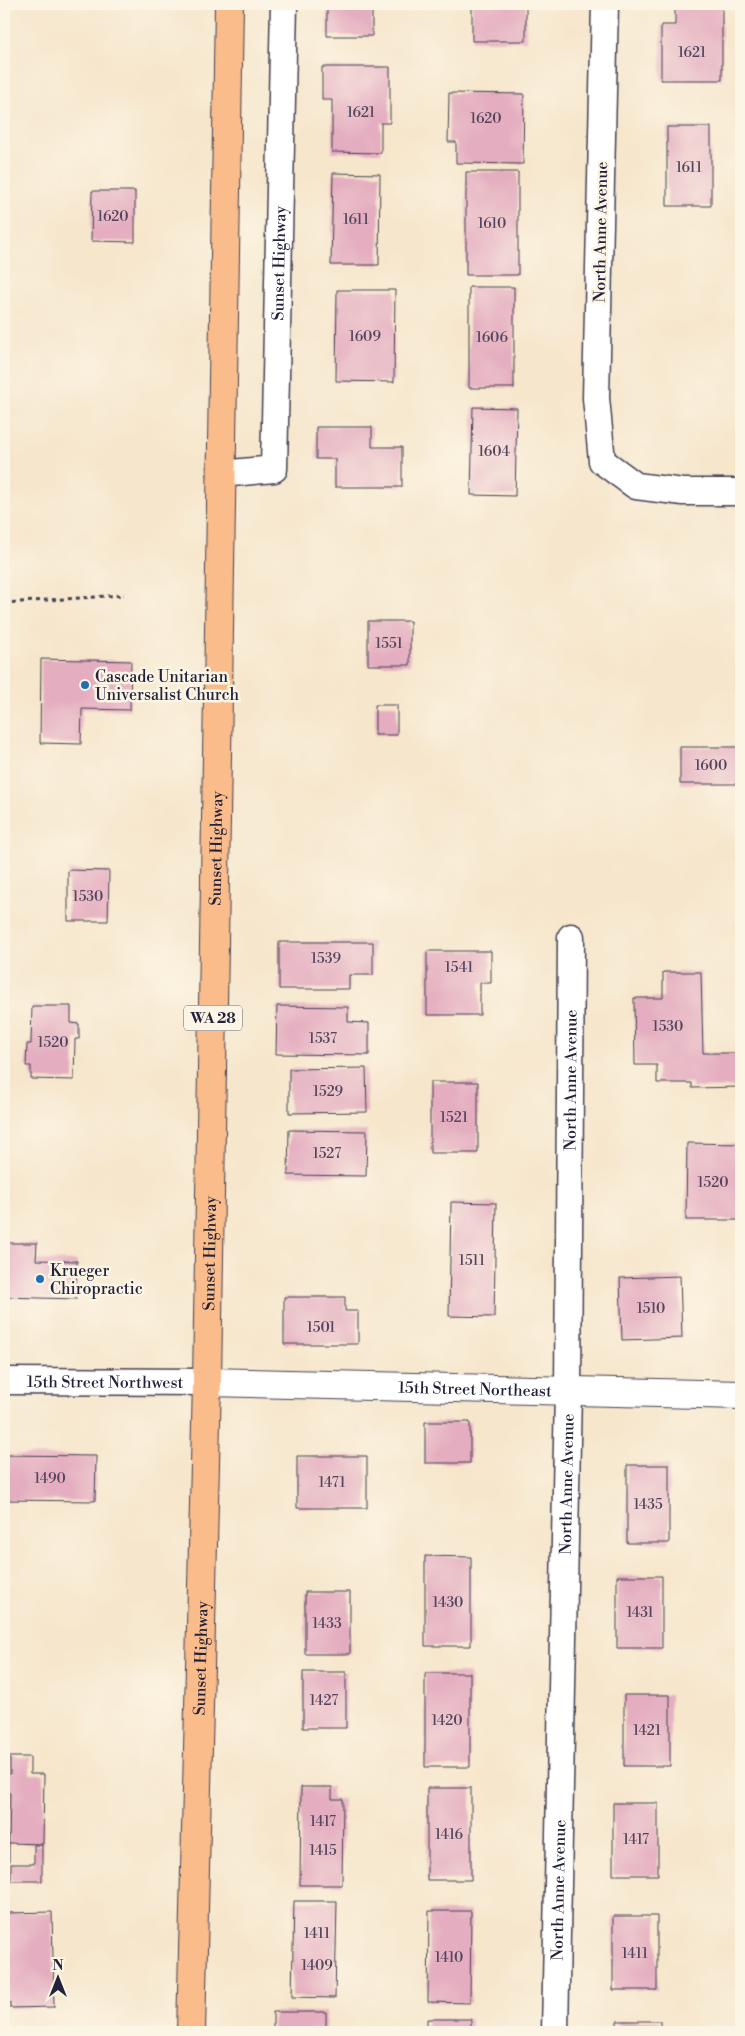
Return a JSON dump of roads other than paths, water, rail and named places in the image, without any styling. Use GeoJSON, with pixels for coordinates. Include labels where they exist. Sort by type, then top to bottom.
{"type":"FeatureCollection","features":[{"type":"Feature","properties":{"kind":"highway","name":"Sunset Highway"},"geometry":{"type":"LineString","coordinates":[[191,2032],[207,1382],[229,4]]}},
{"type":"Feature","properties":{"kind":"street","name":"Sunset Highway"},"geometry":{"type":"LineString","coordinates":[[221,474],[274,469],[284,4]]}},
{"type":"Feature","properties":{"kind":"street","name":"North Anne Avenue"},"geometry":{"type":"LineString","coordinates":[[605,4],[596,398],[602,461],[636,486],[683,492],[741,492]]}},
{"type":"Feature","properties":{"kind":"street","name":"North Anne Avenue"},"geometry":{"type":"LineString","coordinates":[[554,2032],[568,1392],[572,937]]}},
{"type":"Feature","properties":{"kind":"street","name":"15th Street Northwest"},"geometry":{"type":"LineString","coordinates":[[4,1381],[207,1382]]}},
{"type":"Feature","properties":{"kind":"street","name":"15th Street Northeast"},"geometry":{"type":"LineString","coordinates":[[207,1382],[741,1395]]}},
{"type":"Feature","properties":{"kind":"place","name":"Cascade Unitarian Universalist Church"},"geometry":{"type":"Point","coordinates":[85,685]}},
{"type":"Feature","properties":{"kind":"place","name":"Krueger Chiropractic"},"geometry":{"type":"Point","coordinates":[40,1279]}}]}
